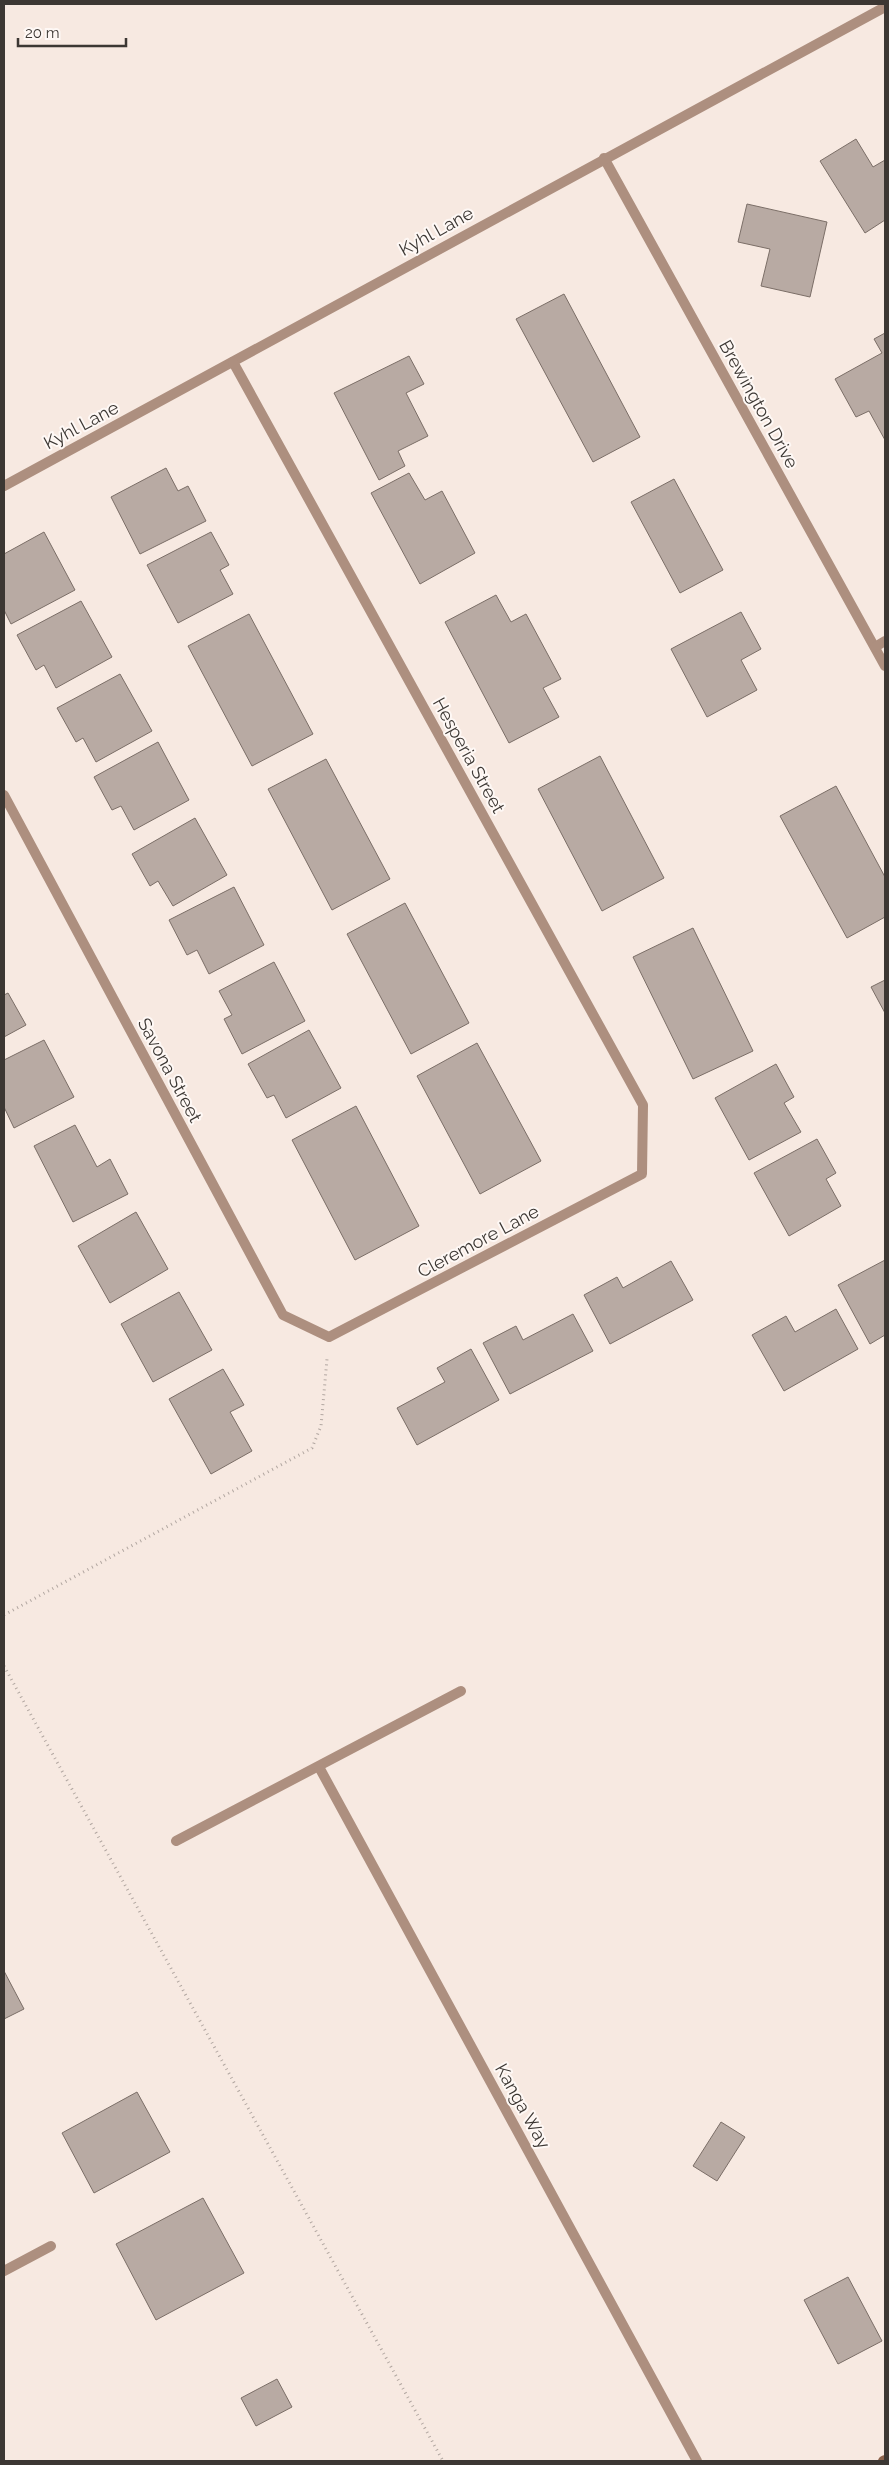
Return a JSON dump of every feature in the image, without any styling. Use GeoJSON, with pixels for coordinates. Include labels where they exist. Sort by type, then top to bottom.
{"type":"FeatureCollection","features":[{"type":"Feature","properties":{"kind":"street","name":"Kyhl Lane"},"geometry":{"type":"LineString","coordinates":[[4,486],[604,158],[885,7]]}},
{"type":"Feature","properties":{"kind":"street","name":"Brewington Drive"},"geometry":{"type":"LineString","coordinates":[[604,158],[885,666]]}},
{"type":"Feature","properties":{"kind":"street","name":"Hesperia Street"},"geometry":{"type":"LineString","coordinates":[[233,362],[643,1105],[642,1174]]}},
{"type":"Feature","properties":{"kind":"street"},"geometry":{"type":"LineString","coordinates":[[875,647],[885,641]]}},
{"type":"Feature","properties":{"kind":"street","name":"Savona Street"},"geometry":{"type":"LineString","coordinates":[[4,795],[283,1315],[329,1338]]}},
{"type":"Feature","properties":{"kind":"street","name":"Cleremore Lane"},"geometry":{"type":"LineString","coordinates":[[329,1338],[642,1174]]}},
{"type":"Feature","properties":{"kind":"street"},"geometry":{"type":"LineString","coordinates":[[176,1841],[462,1691]]}},
{"type":"Feature","properties":{"kind":"street","name":"Kanga Way"},"geometry":{"type":"LineString","coordinates":[[319,1767],[697,2461]]}},
{"type":"Feature","properties":{"kind":"street"},"geometry":{"type":"LineString","coordinates":[[4,2271],[51,2246]]}},
{"type":"Feature","properties":{"kind":"path"},"geometry":{"type":"LineString","coordinates":[[4,1615],[312,1448],[321,1426],[329,1338]]}},
{"type":"Feature","properties":{"kind":"path"},"geometry":{"type":"LineString","coordinates":[[4,1666],[443,2461]]}},
{"type":"Feature","properties":{"kind":"building"},"geometry":{"type":"Polygon","coordinates":[[[856,139],[873,167],[885,160],[885,220],[865,233],[820,161],[856,139]]]}},
{"type":"Feature","properties":{"kind":"building"},"geometry":{"type":"Polygon","coordinates":[[[747,204],[827,222],[810,297],[761,286],[770,249],[738,242],[747,204]]]}},
{"type":"Feature","properties":{"kind":"building"},"geometry":{"type":"Polygon","coordinates":[[[564,294],[640,437],[593,462],[516,319],[564,294]]]}},
{"type":"Feature","properties":{"kind":"building"},"geometry":{"type":"Polygon","coordinates":[[[885,333],[885,440],[869,411],[856,417],[835,379],[882,353],[874,339],[885,333]]]}},
{"type":"Feature","properties":{"kind":"building"},"geometry":{"type":"Polygon","coordinates":[[[409,356],[424,384],[406,393],[428,436],[398,451],[405,466],[379,480],[334,393],[409,356]]]}},
{"type":"Feature","properties":{"kind":"building"},"geometry":{"type":"Polygon","coordinates":[[[166,468],[178,491],[188,486],[206,521],[140,554],[111,497],[166,468]]]}},
{"type":"Feature","properties":{"kind":"building"},"geometry":{"type":"Polygon","coordinates":[[[409,473],[425,500],[442,491],[475,553],[420,584],[371,493],[409,473]]]}},
{"type":"Feature","properties":{"kind":"building"},"geometry":{"type":"Polygon","coordinates":[[[674,479],[723,570],[680,593],[631,502],[674,479]]]}},
{"type":"Feature","properties":{"kind":"building"},"geometry":{"type":"Polygon","coordinates":[[[44,532],[75,590],[11,624],[4,610],[4,554],[44,532]]]}},
{"type":"Feature","properties":{"kind":"building"},"geometry":{"type":"Polygon","coordinates":[[[211,532],[229,565],[220,570],[233,594],[178,623],[147,565],[211,532]]]}},
{"type":"Feature","properties":{"kind":"building"},"geometry":{"type":"Polygon","coordinates":[[[496,595],[511,622],[526,614],[561,679],[543,688],[559,717],[509,743],[445,622],[496,595]]]}},
{"type":"Feature","properties":{"kind":"building"},"geometry":{"type":"Polygon","coordinates":[[[81,601],[112,657],[56,688],[44,665],[36,670],[17,635],[81,601]]]}},
{"type":"Feature","properties":{"kind":"building"},"geometry":{"type":"Polygon","coordinates":[[[741,612],[761,649],[741,660],[757,690],[707,717],[671,649],[741,612]]]}},
{"type":"Feature","properties":{"kind":"building"},"geometry":{"type":"Polygon","coordinates":[[[249,614],[313,734],[252,766],[188,646],[249,614]]]}},
{"type":"Feature","properties":{"kind":"building"},"geometry":{"type":"Polygon","coordinates":[[[120,674],[152,731],[96,762],[83,738],[76,742],[57,708],[120,674]]]}},
{"type":"Feature","properties":{"kind":"building"},"geometry":{"type":"Polygon","coordinates":[[[158,742],[189,800],[134,830],[121,806],[112,810],[94,777],[158,742]]]}},
{"type":"Feature","properties":{"kind":"building"},"geometry":{"type":"Polygon","coordinates":[[[600,756],[664,878],[602,911],[538,789],[600,756]]]}},
{"type":"Feature","properties":{"kind":"building"},"geometry":{"type":"Polygon","coordinates":[[[326,759],[390,879],[332,910],[268,789],[326,759]]]}},
{"type":"Feature","properties":{"kind":"building"},"geometry":{"type":"Polygon","coordinates":[[[836,786],[885,877],[885,917],[847,938],[780,816],[836,786]]]}},
{"type":"Feature","properties":{"kind":"building"},"geometry":{"type":"Polygon","coordinates":[[[195,818],[227,875],[173,906],[158,881],[150,886],[132,854],[195,818]]]}},
{"type":"Feature","properties":{"kind":"building"},"geometry":{"type":"Polygon","coordinates":[[[234,887],[264,945],[209,974],[197,950],[187,955],[169,920],[234,887]]]}},
{"type":"Feature","properties":{"kind":"building"},"geometry":{"type":"Polygon","coordinates":[[[405,903],[469,1023],[411,1054],[347,934],[405,903]]]}},
{"type":"Feature","properties":{"kind":"building"},"geometry":{"type":"Polygon","coordinates":[[[693,928],[753,1051],[693,1079],[633,957],[693,928]]]}},
{"type":"Feature","properties":{"kind":"building"},"geometry":{"type":"Polygon","coordinates":[[[274,962],[305,1021],[242,1054],[224,1019],[232,1015],[219,991],[274,962]]]}},
{"type":"Feature","properties":{"kind":"building"},"geometry":{"type":"Polygon","coordinates":[[[885,980],[885,1013],[871,987],[885,980]]]}},
{"type":"Feature","properties":{"kind":"building"},"geometry":{"type":"Polygon","coordinates":[[[8,993],[26,1025],[4,1037],[4,995],[8,993]]]}},
{"type":"Feature","properties":{"kind":"building"},"geometry":{"type":"Polygon","coordinates":[[[309,1030],[341,1088],[286,1118],[274,1095],[267,1098],[248,1064],[309,1030]]]}},
{"type":"Feature","properties":{"kind":"building"},"geometry":{"type":"Polygon","coordinates":[[[44,1040],[74,1097],[14,1128],[4,1107],[4,1060],[44,1040]]]}},
{"type":"Feature","properties":{"kind":"building"},"geometry":{"type":"Polygon","coordinates":[[[477,1043],[541,1161],[480,1194],[417,1076],[477,1043]]]}},
{"type":"Feature","properties":{"kind":"building"},"geometry":{"type":"Polygon","coordinates":[[[776,1064],[794,1097],[784,1103],[801,1132],[749,1160],[715,1098],[776,1064]]]}},
{"type":"Feature","properties":{"kind":"building"},"geometry":{"type":"Polygon","coordinates":[[[356,1106],[419,1226],[355,1260],[292,1140],[356,1106]]]}},
{"type":"Feature","properties":{"kind":"building"},"geometry":{"type":"Polygon","coordinates":[[[75,1125],[97,1167],[110,1159],[128,1194],[73,1222],[34,1146],[75,1125]]]}},
{"type":"Feature","properties":{"kind":"building"},"geometry":{"type":"Polygon","coordinates":[[[817,1139],[836,1173],[826,1179],[841,1206],[789,1236],[754,1173],[817,1139]]]}},
{"type":"Feature","properties":{"kind":"building"},"geometry":{"type":"Polygon","coordinates":[[[136,1212],[168,1269],[110,1303],[78,1246],[136,1212]]]}},
{"type":"Feature","properties":{"kind":"building"},"geometry":{"type":"Polygon","coordinates":[[[885,1260],[885,1335],[870,1344],[838,1285],[885,1260]]]}},
{"type":"Feature","properties":{"kind":"building"},"geometry":{"type":"Polygon","coordinates":[[[671,1261],[693,1300],[610,1344],[584,1295],[617,1277],[623,1288],[671,1261]]]}},
{"type":"Feature","properties":{"kind":"building"},"geometry":{"type":"Polygon","coordinates":[[[179,1292],[212,1350],[153,1382],[121,1324],[179,1292]]]}},
{"type":"Feature","properties":{"kind":"building"},"geometry":{"type":"Polygon","coordinates":[[[836,1309],[858,1349],[784,1391],[752,1335],[786,1316],[795,1332],[836,1309]]]}},
{"type":"Feature","properties":{"kind":"building"},"geometry":{"type":"Polygon","coordinates":[[[573,1314],[593,1351],[510,1394],[483,1343],[516,1326],[523,1340],[573,1314]]]}},
{"type":"Feature","properties":{"kind":"building"},"geometry":{"type":"Polygon","coordinates":[[[471,1349],[499,1400],[417,1445],[397,1408],[445,1382],[437,1368],[471,1349]]]}},
{"type":"Feature","properties":{"kind":"building"},"geometry":{"type":"Polygon","coordinates":[[[223,1369],[244,1405],[230,1412],[252,1451],[211,1474],[169,1399],[223,1369]]]}},
{"type":"Feature","properties":{"kind":"building"},"geometry":{"type":"Polygon","coordinates":[[[4,1971],[24,2009],[4,2019],[4,1971]]]}},
{"type":"Feature","properties":{"kind":"building"},"geometry":{"type":"Polygon","coordinates":[[[137,2092],[170,2152],[94,2193],[62,2133],[137,2092]]]}},
{"type":"Feature","properties":{"kind":"building"},"geometry":{"type":"Polygon","coordinates":[[[721,2122],[745,2137],[717,2181],[693,2166],[721,2122]]]}},
{"type":"Feature","properties":{"kind":"building"},"geometry":{"type":"Polygon","coordinates":[[[203,2198],[244,2273],[156,2320],[116,2244],[203,2198]]]}},
{"type":"Feature","properties":{"kind":"building"},"geometry":{"type":"Polygon","coordinates":[[[848,2277],[882,2341],[838,2364],[804,2300],[848,2277]]]}},
{"type":"Feature","properties":{"kind":"building"},"geometry":{"type":"Polygon","coordinates":[[[277,2379],[292,2407],[256,2426],[241,2398],[277,2379]]]}}]}
